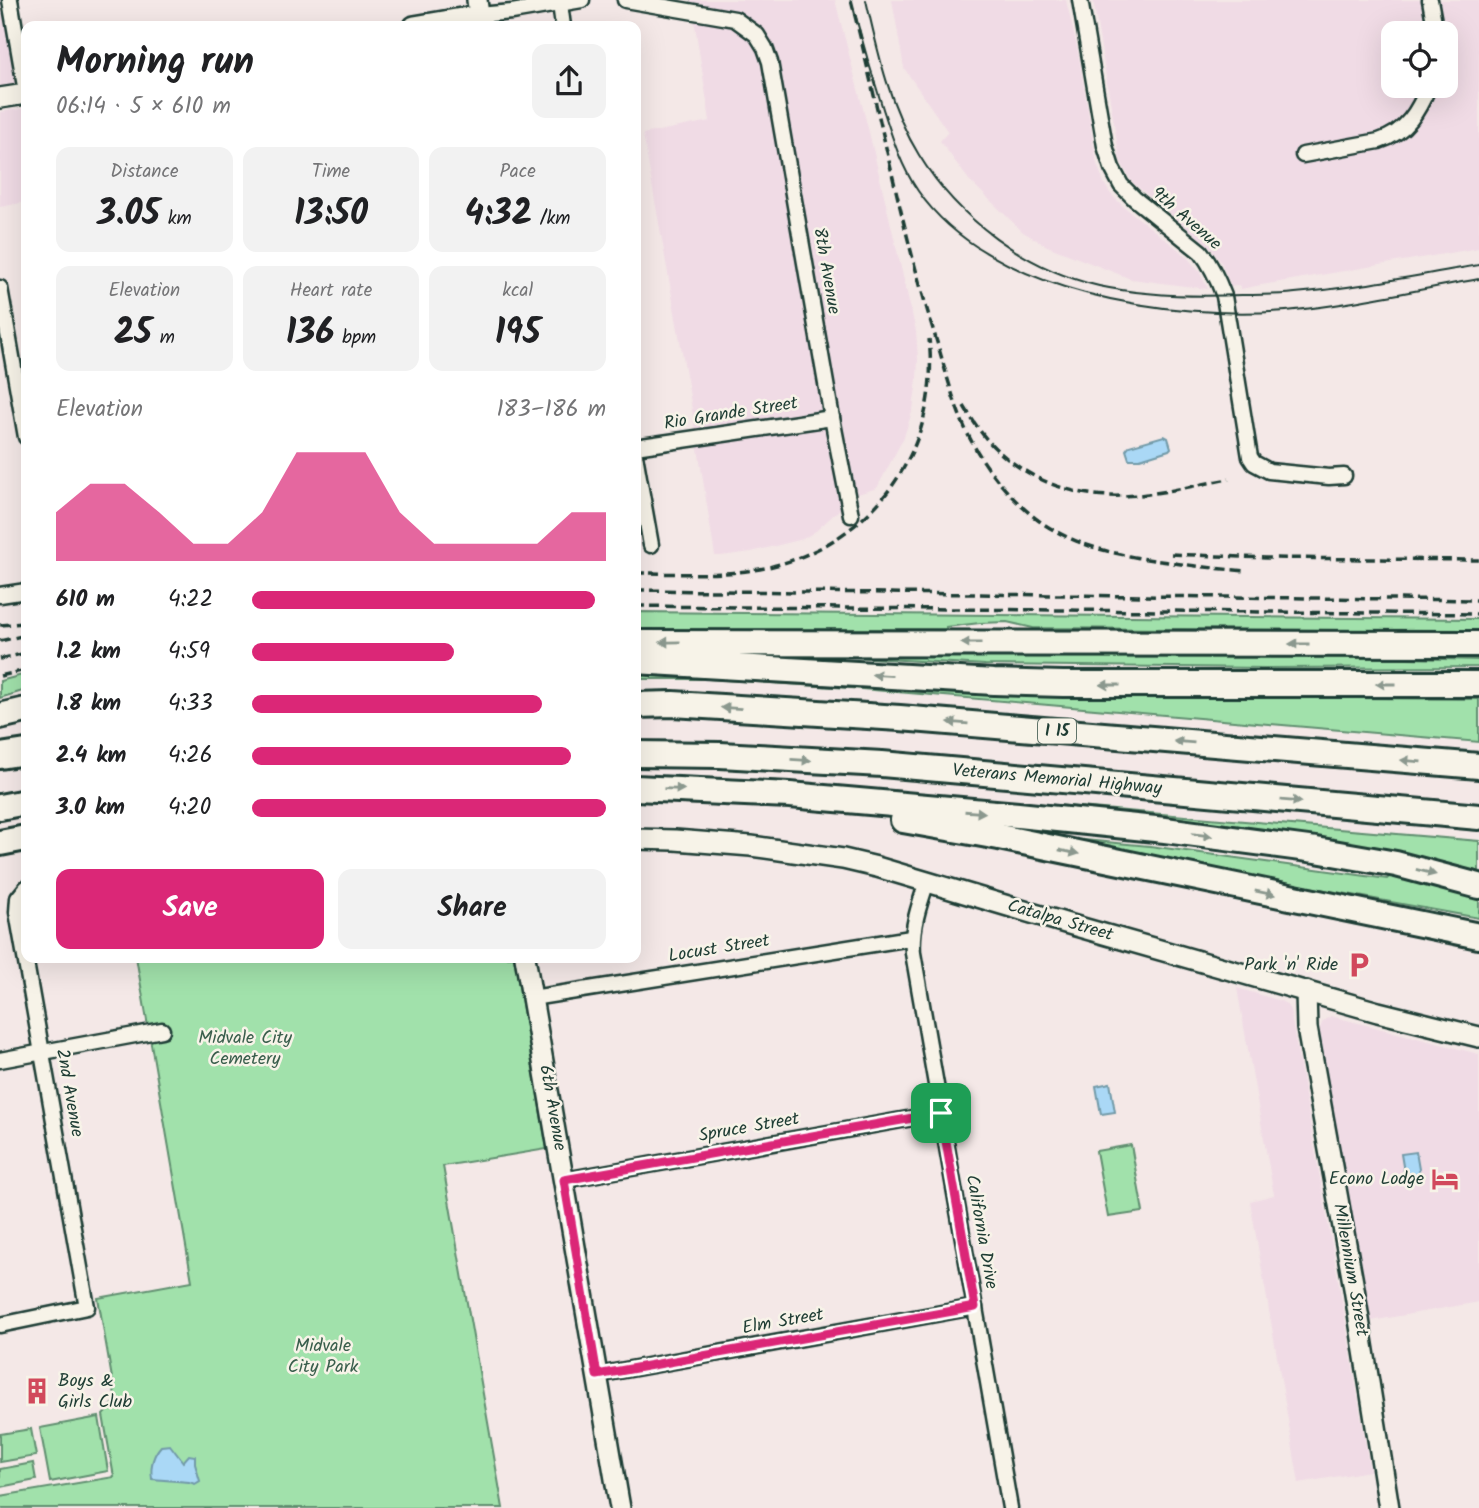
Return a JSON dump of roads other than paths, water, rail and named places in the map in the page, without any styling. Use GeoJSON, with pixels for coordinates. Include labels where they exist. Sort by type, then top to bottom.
{"type":"FeatureCollection","features":[{"type":"Feature","properties":{"kind":"highway"},"geometry":{"type":"LineString","coordinates":[[641,643],[1476,645]]}},
{"type":"Feature","properties":{"kind":"highway"},"geometry":{"type":"LineString","coordinates":[[641,661],[1063,684],[1479,684]]}},
{"type":"Feature","properties":{"kind":"highway","name":"I 15"},"geometry":{"type":"LineString","coordinates":[[641,705],[900,718],[1479,766]]}},
{"type":"Feature","properties":{"kind":"highway"},"geometry":{"type":"LineString","coordinates":[[0,716],[21,711]]}},
{"type":"Feature","properties":{"kind":"highway"},"geometry":{"type":"LineString","coordinates":[[0,756],[21,753]]}},
{"type":"Feature","properties":{"kind":"highway","name":"Veterans Memorial Highway"},"geometry":{"type":"LineString","coordinates":[[641,754],[720,755],[882,764],[1479,817]]}},
{"type":"Feature","properties":{"kind":"highway"},"geometry":{"type":"LineString","coordinates":[[641,788],[790,795],[1201,834],[1396,864],[1479,886]]}},
{"type":"Feature","properties":{"kind":"highway"},"geometry":{"type":"LineString","coordinates":[[712,791],[874,814],[999,837],[1479,936]]}},
{"type":"Feature","properties":{"kind":"highway"},"geometry":{"type":"LineString","coordinates":[[0,807],[21,803]]}},
{"type":"Feature","properties":{"kind":"highway"},"geometry":{"type":"LineString","coordinates":[[0,844],[21,839]]}},
{"type":"Feature","properties":{"kind":"street"},"geometry":{"type":"LineString","coordinates":[[10,0],[21,64]]}},
{"type":"Feature","properties":{"kind":"street"},"geometry":{"type":"LineString","coordinates":[[432,21],[478,8],[512,12],[582,0]]}},
{"type":"Feature","properties":{"kind":"street","name":"8th Avenue"},"geometry":{"type":"LineString","coordinates":[[625,0],[735,19],[757,35],[765,48],[770,62],[851,515]]}},
{"type":"Feature","properties":{"kind":"street","name":"9th Avenue"},"geometry":{"type":"LineString","coordinates":[[1080,0],[1105,146],[1112,168],[1121,184],[1135,199],[1201,252],[1217,277],[1224,296],[1250,457],[1254,463],[1269,471],[1344,476]]}},
{"type":"Feature","properties":{"kind":"street"},"geometry":{"type":"LineString","coordinates":[[1430,0],[1434,21]]}},
{"type":"Feature","properties":{"kind":"street"},"geometry":{"type":"LineString","coordinates":[[559,4],[562,21]]}},
{"type":"Feature","properties":{"kind":"street"},"geometry":{"type":"LineString","coordinates":[[0,99],[21,94]]}},
{"type":"Feature","properties":{"kind":"street"},"geometry":{"type":"LineString","coordinates":[[1303,155],[1390,138],[1405,127],[1423,98]]}},
{"type":"Feature","properties":{"kind":"street"},"geometry":{"type":"LineString","coordinates":[[0,288],[21,408]]}},
{"type":"Feature","properties":{"kind":"street","name":"Rio Grande Street"},"geometry":{"type":"LineString","coordinates":[[641,446],[832,418]]}},
{"type":"Feature","properties":{"kind":"street"},"geometry":{"type":"LineString","coordinates":[[641,489],[651,545]]}},
{"type":"Feature","properties":{"kind":"street"},"geometry":{"type":"LineString","coordinates":[[0,595],[21,592]]}},
{"type":"Feature","properties":{"kind":"street","name":"Catalpa Street"},"geometry":{"type":"LineString","coordinates":[[641,839],[751,846],[830,857],[877,867],[1414,1022],[1479,1037]]}},
{"type":"Feature","properties":{"kind":"street","name":"California Drive"},"geometry":{"type":"LineString","coordinates":[[926,882],[911,937],[913,953],[1010,1508]]}},
{"type":"Feature","properties":{"kind":"street","name":"2nd Avenue"},"geometry":{"type":"LineString","coordinates":[[21,894],[18,898],[17,912],[21,934]]}},
{"type":"Feature","properties":{"kind":"street","name":"Locust Street"},"geometry":{"type":"LineString","coordinates":[[532,998],[911,937]]}},
{"type":"Feature","properties":{"kind":"street","name":"2nd Avenue"},"geometry":{"type":"LineString","coordinates":[[0,1325],[87,1307],[26,963]]}},
{"type":"Feature","properties":{"kind":"street","name":"6th Avenue"},"geometry":{"type":"LineString","coordinates":[[526,963],[620,1508]]}},
{"type":"Feature","properties":{"kind":"street","name":"Millennium Street"},"geometry":{"type":"LineString","coordinates":[[1306,991],[1307,1028],[1389,1508]]}},
{"type":"Feature","properties":{"kind":"street"},"geometry":{"type":"LineString","coordinates":[[0,1060],[162,1030]]}},
{"type":"Feature","properties":{"kind":"street","name":"Spruce Street"},"geometry":{"type":"LineString","coordinates":[[564,1180],[941,1113]]}},
{"type":"Feature","properties":{"kind":"street","name":"Elm Street"},"geometry":{"type":"LineString","coordinates":[[597,1375],[975,1307]]}},
{"type":"Feature","properties":{"kind":"water"},"geometry":{"type":"Polygon","coordinates":[[[1164,436],[1168,438],[1171,448],[1169,450],[1140,459],[1129,459],[1126,450],[1129,446],[1164,436]]]}},
{"type":"Feature","properties":{"kind":"water"},"geometry":{"type":"Polygon","coordinates":[[[1110,1083],[1115,1112],[1101,1114],[1096,1086],[1110,1083]]]}},
{"type":"Feature","properties":{"kind":"water"},"geometry":{"type":"Polygon","coordinates":[[[1416,1152],[1420,1175],[1405,1178],[1401,1154],[1416,1152]]]}},
{"type":"Feature","properties":{"kind":"water"},"geometry":{"type":"Polygon","coordinates":[[[170,1445],[183,1462],[189,1455],[195,1456],[200,1481],[195,1484],[152,1479],[154,1457],[161,1446],[170,1445]]]}},
{"type":"Feature","properties":{"kind":"tram line"},"geometry":{"type":"LineString","coordinates":[[866,0],[880,60],[893,99],[919,155],[953,200],[974,220],[1020,254],[1046,267],[1099,286],[1153,294],[1206,296],[1276,295],[1318,291],[1479,265]]}},
{"type":"Feature","properties":{"kind":"tram line"},"geometry":{"type":"LineString","coordinates":[[853,7],[894,141],[918,191],[949,226],[989,254],[1035,277],[1085,293],[1137,304],[1190,311],[1240,313],[1335,305],[1479,279]]}},
{"type":"Feature","properties":{"kind":"railway"},"geometry":{"type":"LineString","coordinates":[[851,0],[923,297],[956,406],[986,465],[1028,512],[1068,538],[1134,557],[1247,571]]}},
{"type":"Feature","properties":{"kind":"railway"},"geometry":{"type":"LineString","coordinates":[[641,573],[703,574],[753,570],[807,554],[841,536],[870,512],[894,484],[912,452],[924,417],[930,379],[929,339]]}},
{"type":"Feature","properties":{"kind":"railway"},"geometry":{"type":"LineString","coordinates":[[964,406],[987,439],[1009,460],[1039,478],[1072,490],[1106,496],[1136,495],[1229,479]]}},
{"type":"Feature","properties":{"kind":"railway"},"geometry":{"type":"LineString","coordinates":[[1171,554],[1266,558],[1479,560]]}},
{"type":"Feature","properties":{"kind":"railway"},"geometry":{"type":"LineString","coordinates":[[641,590],[1479,600]]}},
{"type":"Feature","properties":{"kind":"railway"},"geometry":{"type":"LineString","coordinates":[[641,606],[1479,614]]}},
{"type":"Feature","properties":{"kind":"railway"},"geometry":{"type":"LineString","coordinates":[[0,625],[21,623]]}},
{"type":"Feature","properties":{"kind":"railway"},"geometry":{"type":"LineString","coordinates":[[0,641],[21,636]]}},
{"type":"Feature","properties":{"kind":"railway"},"geometry":{"type":"LineString","coordinates":[[0,659],[21,654]]}},
{"type":"Feature","properties":{"kind":"railway"},"geometry":{"type":"LineString","coordinates":[[0,676],[21,671]]}},
{"type":"Feature","properties":{"kind":"place","name":"Park 'n' Ride"},"geometry":{"type":"Point","coordinates":[1359,965]}},
{"type":"Feature","properties":{"kind":"place","name":"Econo Lodge"},"geometry":{"type":"Point","coordinates":[1445,1179]}},
{"type":"Feature","properties":{"kind":"place","name":"Boys & Girls Club"},"geometry":{"type":"Point","coordinates":[37,1391]}},
{"type":"Feature","properties":{"kind":"park label","name":"Midvale City Cemetery"},"geometry":{"type":"Point","coordinates":[245,1048]}},
{"type":"Feature","properties":{"kind":"park label","name":"Midvale City Park"},"geometry":{"type":"Point","coordinates":[323,1356]}}]}
